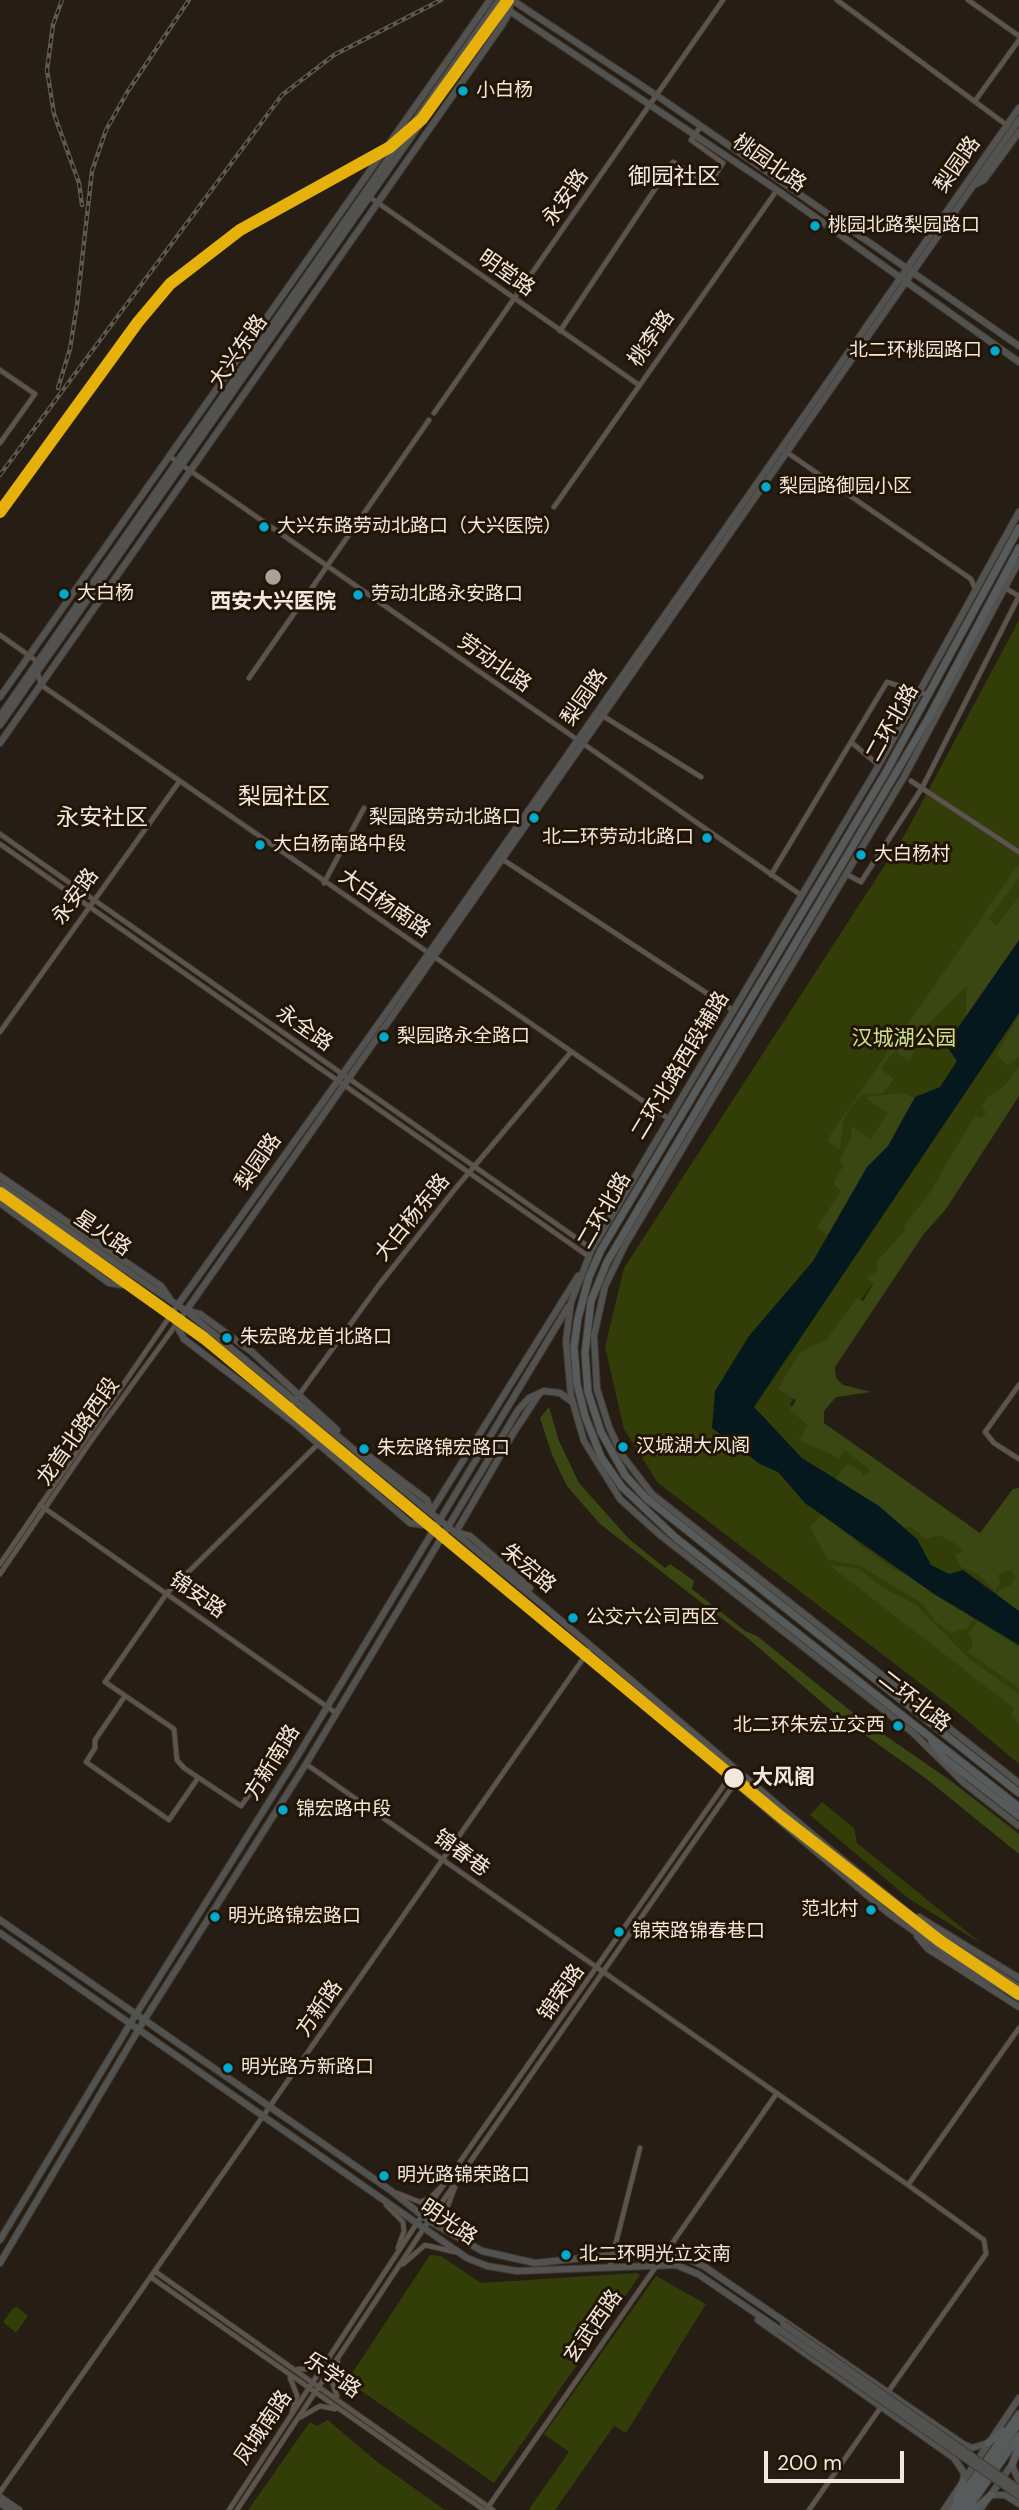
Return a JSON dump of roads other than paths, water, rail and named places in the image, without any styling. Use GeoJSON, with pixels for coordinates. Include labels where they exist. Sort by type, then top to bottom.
{"type":"FeatureCollection","features":[{"type":"Feature","properties":{"kind":"highway","name":"二环北路"},"geometry":{"type":"LineString","coordinates":[[1019,528],[977,592],[925,694],[601,1250],[589,1277],[578,1318],[575,1347],[577,1384],[584,1416],[601,1457],[622,1487],[676,1538],[926,1739],[1019,1807]]}},
{"type":"Feature","properties":{"kind":"highway","name":"二环北路"},"geometry":{"type":"LineString","coordinates":[[1019,548],[929,716],[607,1262],[587,1320],[585,1353],[588,1392],[601,1432],[625,1475],[646,1498],[1019,1793]]}},
{"type":"Feature","properties":{"kind":"highway"},"geometry":{"type":"LineString","coordinates":[[926,1739],[944,1758],[1019,1816]]}},
{"type":"Feature","properties":{"kind":"highway"},"geometry":{"type":"LineString","coordinates":[[988,2443],[1019,2413]]}},
{"type":"Feature","properties":{"kind":"highway"},"geometry":{"type":"LineString","coordinates":[[952,2510],[1019,2413]]}},
{"type":"Feature","properties":{"kind":"highway"},"geometry":{"type":"LineString","coordinates":[[959,2510],[1019,2423]]}},
{"type":"Feature","properties":{"kind":"highway"},"geometry":{"type":"LineString","coordinates":[[967,2510],[1019,2436]]}},
{"type":"Feature","properties":{"kind":"highway"},"geometry":{"type":"LineString","coordinates":[[1012,2465],[1019,2444]]}},
{"type":"Feature","properties":{"kind":"highway"},"geometry":{"type":"LineString","coordinates":[[973,2510],[1019,2444]]}},
{"type":"Feature","properties":{"kind":"highway"},"geometry":{"type":"LineString","coordinates":[[952,2510],[963,2482]]}},
{"type":"Feature","properties":{"kind":"highway"},"geometry":{"type":"LineString","coordinates":[[973,2510],[991,2495]]}},
{"type":"Feature","properties":{"kind":"main road"},"geometry":{"type":"LineString","coordinates":[[0,697],[490,0]]}},
{"type":"Feature","properties":{"kind":"main road","name":"桃园北路"},"geometry":{"type":"LineString","coordinates":[[503,1],[656,95],[1019,346]]}},
{"type":"Feature","properties":{"kind":"main road","name":"桃园北路"},"geometry":{"type":"LineString","coordinates":[[503,1],[510,11],[777,190],[1019,362]]}},
{"type":"Feature","properties":{"kind":"main road","name":"大兴东路"},"geometry":{"type":"LineString","coordinates":[[0,716],[503,1]]}},
{"type":"Feature","properties":{"kind":"main road"},"geometry":{"type":"LineString","coordinates":[[0,743],[510,11]]}},
{"type":"Feature","properties":{"kind":"main road","name":"梨园路"},"geometry":{"type":"LineString","coordinates":[[186,1311],[343,1080],[909,271],[1015,132],[1019,108]]}},
{"type":"Feature","properties":{"kind":"main road","name":"梨园路"},"geometry":{"type":"LineString","coordinates":[[909,271],[1015,132],[1019,120]]}},
{"type":"Feature","properties":{"kind":"main road","name":"梨园路"},"geometry":{"type":"LineString","coordinates":[[431,955],[502,859],[580,741],[602,715],[784,450]]}},
{"type":"Feature","properties":{"kind":"main road","name":"大兴东路"},"geometry":{"type":"LineString","coordinates":[[0,725],[179,464]]}},
{"type":"Feature","properties":{"kind":"main road"},"geometry":{"type":"LineString","coordinates":[[977,592],[1019,512]]}},
{"type":"Feature","properties":{"kind":"main road","name":"二环北路西段辅路"},"geometry":{"type":"LineString","coordinates":[[1019,561],[904,777],[625,1245],[605,1286],[594,1336],[597,1389],[622,1455],[652,1494],[1019,1783]]}},
{"type":"Feature","properties":{"kind":"main road","name":"二环北路西段辅路"},"geometry":{"type":"LineString","coordinates":[[925,694],[588,1256],[571,1302],[566,1341],[573,1404],[584,1441],[597,1465],[631,1510],[926,1739],[958,1776],[1019,1826]]}},
{"type":"Feature","properties":{"kind":"main road","name":"梨园路"},"geometry":{"type":"LineString","coordinates":[[175,1305],[343,1080]]}},
{"type":"Feature","properties":{"kind":"main road","name":"星火路"},"geometry":{"type":"LineString","coordinates":[[1,1180],[85,1244],[186,1311]]}},
{"type":"Feature","properties":{"kind":"main road","name":"星火路"},"geometry":{"type":"LineString","coordinates":[[0,1197],[173,1320]]}},
{"type":"Feature","properties":{"kind":"main road"},"geometry":{"type":"LineString","coordinates":[[0,1203],[109,1283],[126,1286]]}},
{"type":"Feature","properties":{"kind":"main road"},"geometry":{"type":"LineString","coordinates":[[50,1215],[162,1286],[175,1305]]}},
{"type":"Feature","properties":{"kind":"main road"},"geometry":{"type":"LineString","coordinates":[[85,1244],[110,1252]]}},
{"type":"Feature","properties":{"kind":"main road"},"geometry":{"type":"LineString","coordinates":[[431,1512],[583,1270]]}},
{"type":"Feature","properties":{"kind":"main road","name":"方新南路"},"geometry":{"type":"LineString","coordinates":[[0,2240],[130,2024],[328,1707],[571,1302]]}},
{"type":"Feature","properties":{"kind":"main road","name":"朱宏路"},"geometry":{"type":"LineString","coordinates":[[186,1311],[297,1398],[825,1845],[941,1938],[1019,1987]]}},
{"type":"Feature","properties":{"kind":"main road"},"geometry":{"type":"LineString","coordinates":[[173,1320],[184,1339],[279,1412],[410,1523],[426,1525]]}},
{"type":"Feature","properties":{"kind":"main road","name":"朱宏路"},"geometry":{"type":"LineString","coordinates":[[173,1320],[200,1338],[585,1655],[911,1930],[1019,1998]]}},
{"type":"Feature","properties":{"kind":"main road"},"geometry":{"type":"LineString","coordinates":[[456,1532],[539,1394],[549,1391],[565,1395],[573,1404]]}},
{"type":"Feature","properties":{"kind":"main road","name":"方新南路"},"geometry":{"type":"LineString","coordinates":[[0,2263],[143,2022],[306,1764],[522,1405],[534,1395],[549,1391]]}},
{"type":"Feature","properties":{"kind":"main road"},"geometry":{"type":"LineString","coordinates":[[279,1412],[302,1422]]}},
{"type":"Feature","properties":{"kind":"main road"},"geometry":{"type":"LineString","coordinates":[[944,1758],[958,1776]]}},
{"type":"Feature","properties":{"kind":"main road","name":"朱宏路"},"geometry":{"type":"LineString","coordinates":[[908,1912],[1019,1978]]}},
{"type":"Feature","properties":{"kind":"main road","name":"明光路"},"geometry":{"type":"LineString","coordinates":[[0,1920],[143,2022],[390,2190],[426,2219],[471,2246],[526,2263],[667,2253],[705,2267],[968,2447],[988,2443]]}},
{"type":"Feature","properties":{"kind":"main road"},"geometry":{"type":"LineString","coordinates":[[911,1930],[928,1949],[1019,2007]]}},
{"type":"Feature","properties":{"kind":"main road","name":"明光路"},"geometry":{"type":"LineString","coordinates":[[0,1933],[458,2253],[505,2270],[545,2271],[658,2264],[676,2265],[698,2274],[741,2304],[781,2327],[1019,2489]]}},
{"type":"Feature","properties":{"kind":"main road","name":"明光路"},"geometry":{"type":"LineString","coordinates":[[751,2300],[781,2327],[1019,2496]]}},
{"type":"Feature","properties":{"kind":"main road"},"geometry":{"type":"LineString","coordinates":[[741,2304],[765,2326],[954,2458],[964,2473],[963,2482]]}},
{"type":"Feature","properties":{"kind":"main road"},"geometry":{"type":"LineString","coordinates":[[944,2510],[1019,2398]]}},
{"type":"Feature","properties":{"kind":"main road"},"geometry":{"type":"LineString","coordinates":[[980,2510],[1019,2455]]}},
{"type":"Feature","properties":{"kind":"main road"},"geometry":{"type":"LineString","coordinates":[[1012,2465],[1019,2480]]}},
{"type":"Feature","properties":{"kind":"main road"},"geometry":{"type":"LineString","coordinates":[[991,2495],[1000,2493],[1019,2504]]}},
{"type":"Feature","properties":{"kind":"main road"},"geometry":{"type":"LineString","coordinates":[[0,2494],[19,2510]]}},
{"type":"Feature","properties":{"kind":"main road"},"geometry":{"type":"LineString","coordinates":[[0,2503],[9,2510]]}},
{"type":"Feature","properties":{"kind":"street","name":"永安路"},"geometry":{"type":"LineString","coordinates":[[434,414],[723,0]]}},
{"type":"Feature","properties":{"kind":"street"},"geometry":{"type":"LineString","coordinates":[[837,0],[1015,132]]}},
{"type":"Feature","properties":{"kind":"street"},"geometry":{"type":"LineString","coordinates":[[968,0],[1019,38],[975,101]]}},
{"type":"Feature","properties":{"kind":"street"},"geometry":{"type":"LineString","coordinates":[[560,331],[673,162],[709,184],[723,163],[691,139],[701,126]]}},
{"type":"Feature","properties":{"kind":"street","name":"明堂路"},"geometry":{"type":"LineString","coordinates":[[356,188],[639,385]]}},
{"type":"Feature","properties":{"kind":"street","name":"桃李路"},"geometry":{"type":"LineString","coordinates":[[554,507],[777,190]]}},
{"type":"Feature","properties":{"kind":"street"},"geometry":{"type":"LineString","coordinates":[[0,370],[35,394],[0,443]]}},
{"type":"Feature","properties":{"kind":"street"},"geometry":{"type":"LineString","coordinates":[[249,678],[429,421]]}},
{"type":"Feature","properties":{"kind":"street"},"geometry":{"type":"LineString","coordinates":[[784,450],[971,579],[977,592]]}},
{"type":"Feature","properties":{"kind":"street","name":"劳动北路"},"geometry":{"type":"LineString","coordinates":[[169,456],[802,896]]}},
{"type":"Feature","properties":{"kind":"street"},"geometry":{"type":"LineString","coordinates":[[845,874],[861,882],[922,788],[1019,596],[1005,588]]}},
{"type":"Feature","properties":{"kind":"street"},"geometry":{"type":"LineString","coordinates":[[0,635],[38,662],[37,673],[41,685]]}},
{"type":"Feature","properties":{"kind":"street"},"geometry":{"type":"LineString","coordinates":[[771,875],[887,681],[925,694]]}},
{"type":"Feature","properties":{"kind":"street","name":"大白杨南路"},"geometry":{"type":"LineString","coordinates":[[41,685],[669,1119]]}},
{"type":"Feature","properties":{"kind":"street"},"geometry":{"type":"LineString","coordinates":[[602,715],[701,777]]}},
{"type":"Feature","properties":{"kind":"street"},"geometry":{"type":"LineString","coordinates":[[852,743],[875,762]]}},
{"type":"Feature","properties":{"kind":"street"},"geometry":{"type":"LineString","coordinates":[[911,781],[1019,852]]}},
{"type":"Feature","properties":{"kind":"street","name":"永安路"},"geometry":{"type":"LineString","coordinates":[[0,1032],[179,782]]}},
{"type":"Feature","properties":{"kind":"street"},"geometry":{"type":"LineString","coordinates":[[324,883],[364,808]]}},
{"type":"Feature","properties":{"kind":"street","name":"永全路"},"geometry":{"type":"LineString","coordinates":[[0,834],[91,903],[588,1256]]}},
{"type":"Feature","properties":{"kind":"street","name":"永全路"},"geometry":{"type":"LineString","coordinates":[[0,844],[91,903]]}},
{"type":"Feature","properties":{"kind":"street"},"geometry":{"type":"LineString","coordinates":[[502,859],[734,1011]]}},
{"type":"Feature","properties":{"kind":"street","name":"大白杨东路"},"geometry":{"type":"LineString","coordinates":[[288,1410],[379,1285],[469,1172],[571,1052]]}},
{"type":"Feature","properties":{"kind":"street","name":"永全路"},"geometry":{"type":"LineString","coordinates":[[343,1080],[592,1249]]}},
{"type":"Feature","properties":{"kind":"street","name":"龙首北路西段"},"geometry":{"type":"LineString","coordinates":[[173,1320],[175,1305]]}},
{"type":"Feature","properties":{"kind":"street","name":"龙首北路西段"},"geometry":{"type":"LineString","coordinates":[[0,1564],[173,1320],[186,1311]]}},
{"type":"Feature","properties":{"kind":"street"},"geometry":{"type":"LineString","coordinates":[[1019,1385],[985,1432],[994,1443],[1019,1459]]}},
{"type":"Feature","properties":{"kind":"street"},"geometry":{"type":"LineString","coordinates":[[279,1754],[241,1806],[198,1778],[177,1760],[174,1729],[105,1682],[167,1593],[318,1444]]}},
{"type":"Feature","properties":{"kind":"street","name":"龙首北路西段"},"geometry":{"type":"LineString","coordinates":[[0,1574],[43,1506]]}},
{"type":"Feature","properties":{"kind":"street","name":"锦安路"},"geometry":{"type":"LineString","coordinates":[[43,1506],[336,1713]]}},
{"type":"Feature","properties":{"kind":"street","name":"方新路"},"geometry":{"type":"LineString","coordinates":[[0,2494],[592,1646]]}},
{"type":"Feature","properties":{"kind":"street"},"geometry":{"type":"LineString","coordinates":[[125,1696],[95,1740],[95,1748],[86,1762],[169,1820],[198,1778]]}},
{"type":"Feature","properties":{"kind":"street","name":"锦春巷"},"geometry":{"type":"LineString","coordinates":[[306,1764],[600,1971]]}},
{"type":"Feature","properties":{"kind":"street","name":"锦荣路"},"geometry":{"type":"LineString","coordinates":[[417,2223],[426,2219],[459,2177],[732,1781]]}},
{"type":"Feature","properties":{"kind":"street"},"geometry":{"type":"LineString","coordinates":[[600,1971],[984,2240],[986,2253],[888,2392]]}},
{"type":"Feature","properties":{"kind":"street","name":"锦荣路"},"geometry":{"type":"LineString","coordinates":[[424,2228],[426,2219],[455,2171],[600,1971]]}},
{"type":"Feature","properties":{"kind":"street"},"geometry":{"type":"LineString","coordinates":[[908,2185],[1019,2028]]}},
{"type":"Feature","properties":{"kind":"street","name":"玄武西路"},"geometry":{"type":"LineString","coordinates":[[488,2509],[777,2093]]}},
{"type":"Feature","properties":{"kind":"street"},"geometry":{"type":"LineString","coordinates":[[610,2266],[640,2148]]}},
{"type":"Feature","properties":{"kind":"street"},"geometry":{"type":"LineString","coordinates":[[390,2190],[413,2202],[423,2202],[455,2171]]}},
{"type":"Feature","properties":{"kind":"street"},"geometry":{"type":"LineString","coordinates":[[459,2177],[444,2216],[450,2227],[471,2246]]}},
{"type":"Feature","properties":{"kind":"street"},"geometry":{"type":"LineString","coordinates":[[381,2199],[404,2226],[394,2259]]}},
{"type":"Feature","properties":{"kind":"street","name":"凤城南路"},"geometry":{"type":"LineString","coordinates":[[229,2510],[417,2223]]}},
{"type":"Feature","properties":{"kind":"street","name":"凤城南路"},"geometry":{"type":"LineString","coordinates":[[237,2510],[424,2228]]}},
{"type":"Feature","properties":{"kind":"street"},"geometry":{"type":"LineString","coordinates":[[391,2277],[414,2252],[425,2245],[458,2253]]}},
{"type":"Feature","properties":{"kind":"street","name":"乐学路"},"geometry":{"type":"LineString","coordinates":[[156,2272],[345,2404],[488,2509]]}},
{"type":"Feature","properties":{"kind":"street","name":"乐学路"},"geometry":{"type":"LineString","coordinates":[[152,2278],[309,2389],[488,2509]]}},
{"type":"Feature","properties":{"kind":"street"},"geometry":{"type":"LineString","coordinates":[[290,2365],[311,2369],[335,2350]]}},
{"type":"Feature","properties":{"kind":"street"},"geometry":{"type":"LineString","coordinates":[[341,2354],[331,2383],[336,2396],[345,2404]]}},
{"type":"Feature","properties":{"kind":"street"},"geometry":{"type":"LineString","coordinates":[[285,2372],[295,2386],[297,2395],[290,2418]]}},
{"type":"Feature","properties":{"kind":"street"},"geometry":{"type":"LineString","coordinates":[[296,2422],[314,2407],[324,2406],[340,2410]]}},
{"type":"Feature","properties":{"kind":"street"},"geometry":{"type":"LineString","coordinates":[[809,2510],[881,2407]]}},
{"type":"Feature","properties":{"kind":"railway"},"geometry":{"type":"LineString","coordinates":[[62,0],[53,25],[47,70],[54,114],[79,183],[82,205]]}},
{"type":"Feature","properties":{"kind":"railway"},"geometry":{"type":"LineString","coordinates":[[58,388],[70,349],[77,305],[92,171],[106,130],[128,91],[189,0]]}},
{"type":"Feature","properties":{"kind":"railway"},"geometry":{"type":"LineString","coordinates":[[0,475],[282,95],[334,55],[441,0]]}},
{"type":"Feature","properties":{"kind":"place","name":"小白杨"},"geometry":{"type":"Point","coordinates":[463,91]}},
{"type":"Feature","properties":{"kind":"place","name":"桃园北路梨园路口"},"geometry":{"type":"Point","coordinates":[815,226]}},
{"type":"Feature","properties":{"kind":"place","name":"北二环桃园路口"},"geometry":{"type":"Point","coordinates":[995,351]}},
{"type":"Feature","properties":{"kind":"place","name":"梨园路御园小区"},"geometry":{"type":"Point","coordinates":[766,487]}},
{"type":"Feature","properties":{"kind":"place","name":"大兴东路劳动北路口（大兴医院）"},"geometry":{"type":"Point","coordinates":[264,527]}},
{"type":"Feature","properties":{"kind":"place","name":"西安大兴医院"},"geometry":{"type":"Point","coordinates":[273,577]}},
{"type":"Feature","properties":{"kind":"place","name":"大白杨"},"geometry":{"type":"Point","coordinates":[64,594]}},
{"type":"Feature","properties":{"kind":"place","name":"劳动北路永安路口"},"geometry":{"type":"Point","coordinates":[358,595]}},
{"type":"Feature","properties":{"kind":"place","name":"梨园路劳动北路口"},"geometry":{"type":"Point","coordinates":[534,818]}},
{"type":"Feature","properties":{"kind":"place","name":"北二环劳动北路口"},"geometry":{"type":"Point","coordinates":[707,838]}},
{"type":"Feature","properties":{"kind":"place","name":"大白杨南路中段"},"geometry":{"type":"Point","coordinates":[260,845]}},
{"type":"Feature","properties":{"kind":"place","name":"大白杨村"},"geometry":{"type":"Point","coordinates":[861,855]}},
{"type":"Feature","properties":{"kind":"place","name":"梨园路永全路口"},"geometry":{"type":"Point","coordinates":[384,1037]}},
{"type":"Feature","properties":{"kind":"place","name":"朱宏路龙首北路口"},"geometry":{"type":"Point","coordinates":[227,1338]}},
{"type":"Feature","properties":{"kind":"place","name":"汉城湖大风阁"},"geometry":{"type":"Point","coordinates":[623,1447]}},
{"type":"Feature","properties":{"kind":"place","name":"朱宏路锦宏路口"},"geometry":{"type":"Point","coordinates":[364,1449]}},
{"type":"Feature","properties":{"kind":"place","name":"公交六公司西区"},"geometry":{"type":"Point","coordinates":[573,1618]}},
{"type":"Feature","properties":{"kind":"place","name":"北二环朱宏立交西"},"geometry":{"type":"Point","coordinates":[898,1726]}},
{"type":"Feature","properties":{"kind":"place","name":"大风阁"},"geometry":{"type":"Point","coordinates":[734,1778]}},
{"type":"Feature","properties":{"kind":"place","name":"锦宏路中段"},"geometry":{"type":"Point","coordinates":[283,1810]}},
{"type":"Feature","properties":{"kind":"place","name":"范北村"},"geometry":{"type":"Point","coordinates":[871,1910]}},
{"type":"Feature","properties":{"kind":"place","name":"明光路锦宏路口"},"geometry":{"type":"Point","coordinates":[215,1917]}},
{"type":"Feature","properties":{"kind":"place","name":"锦荣路锦春巷口"},"geometry":{"type":"Point","coordinates":[619,1932]}},
{"type":"Feature","properties":{"kind":"place","name":"明光路方新路口"},"geometry":{"type":"Point","coordinates":[228,2068]}},
{"type":"Feature","properties":{"kind":"place","name":"明光路锦荣路口"},"geometry":{"type":"Point","coordinates":[384,2176]}},
{"type":"Feature","properties":{"kind":"place","name":"北二环明光立交南"},"geometry":{"type":"Point","coordinates":[566,2255]}},
{"type":"Feature","properties":{"kind":"district","name":"御园社区"},"geometry":{"type":"Point","coordinates":[674,178]}},
{"type":"Feature","properties":{"kind":"district","name":"梨园社区"},"geometry":{"type":"Point","coordinates":[284,798]}},
{"type":"Feature","properties":{"kind":"district","name":"永安社区"},"geometry":{"type":"Point","coordinates":[102,819]}},
{"type":"Feature","properties":{"kind":"park label","name":"汉城湖公园"},"geometry":{"type":"Point","coordinates":[904,1039]}}]}
